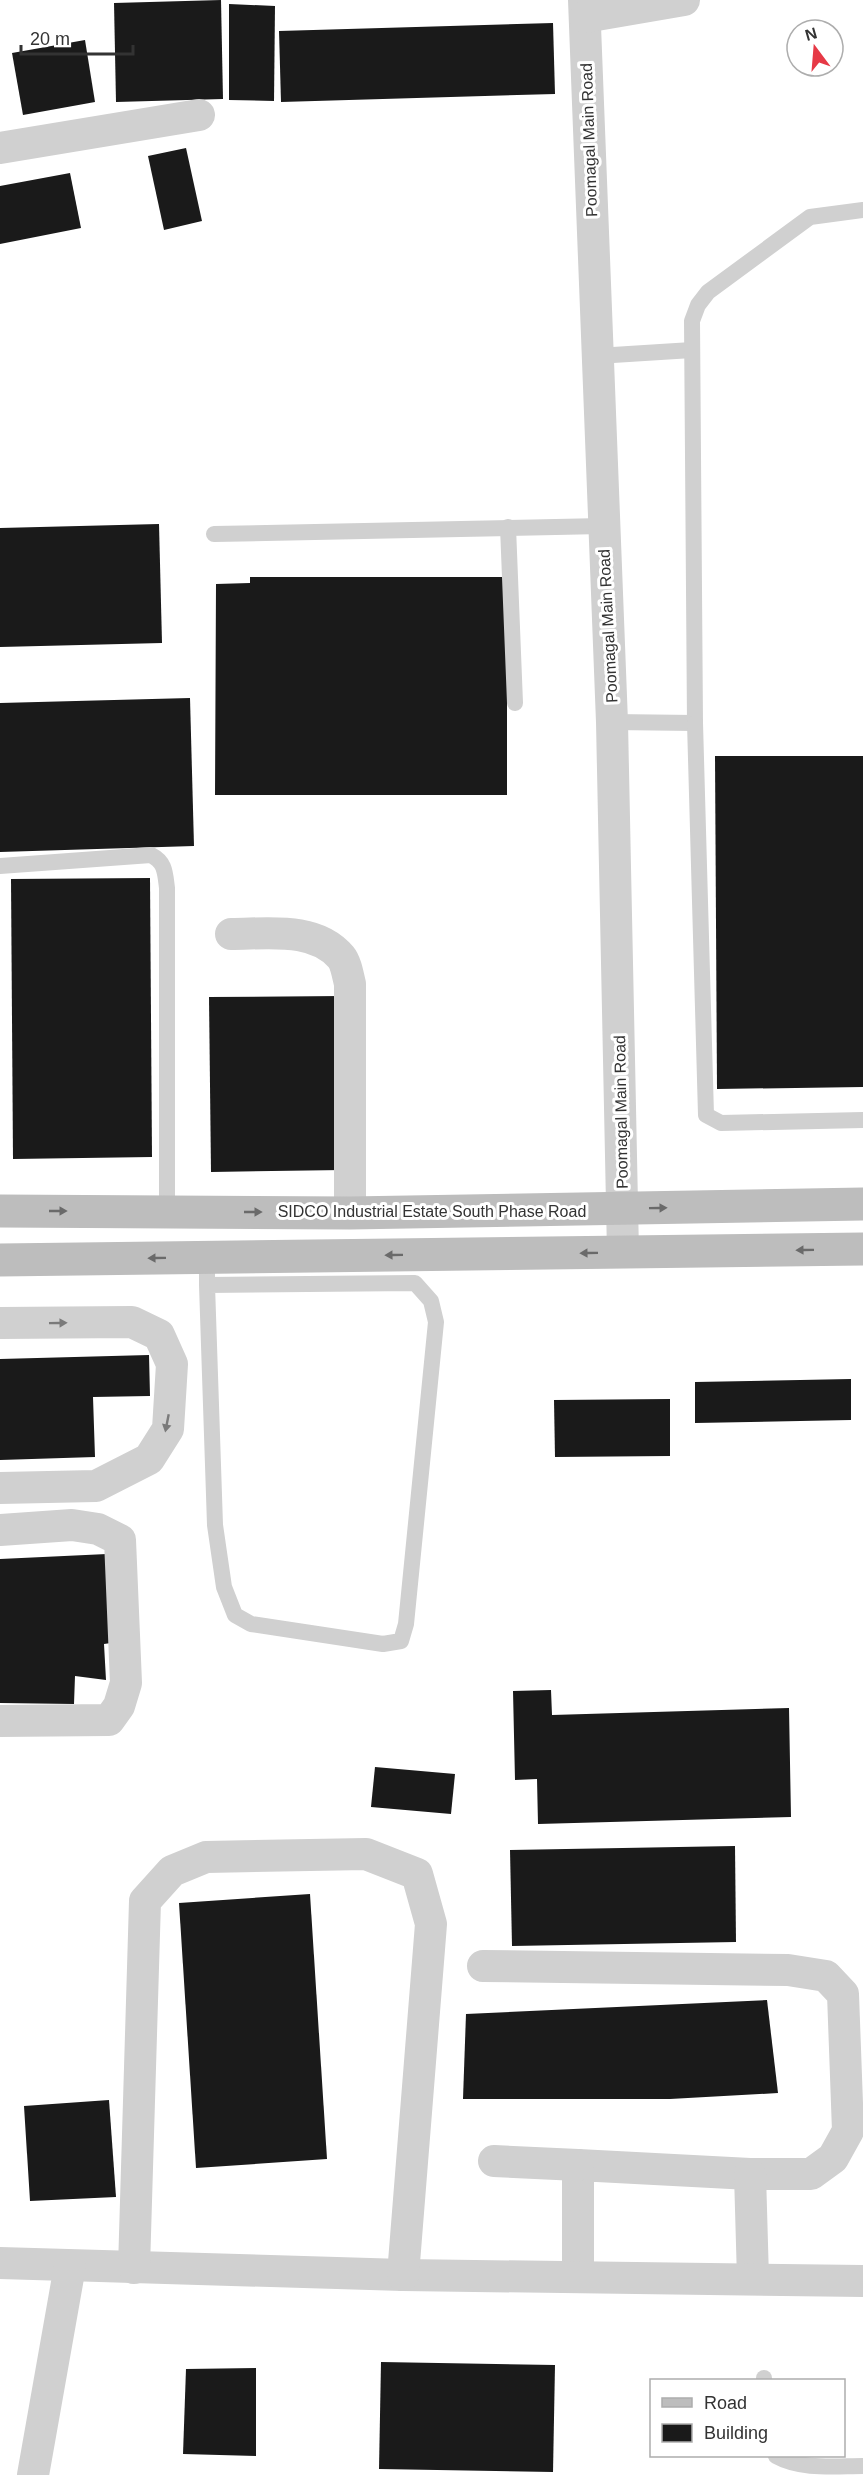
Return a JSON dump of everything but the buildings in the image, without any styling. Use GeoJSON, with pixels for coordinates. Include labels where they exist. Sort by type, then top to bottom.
{"type":"FeatureCollection","features":[{"type":"Feature","properties":{"kind":"main road","name":"SIDCO Industrial Estate South Phase Road"},"geometry":{"type":"LineString","coordinates":[[0,1211],[350,1213],[863,1204]]}},
{"type":"Feature","properties":{"kind":"main road"},"geometry":{"type":"LineString","coordinates":[[0,1260],[207,1271],[622,1252],[863,1249]]}},
{"type":"Feature","properties":{"kind":"street"},"geometry":{"type":"LineString","coordinates":[[585,8],[684,0]]}},
{"type":"Feature","properties":{"kind":"street","name":"Poomagal Main Road"},"geometry":{"type":"LineString","coordinates":[[585,8],[612,722],[623,1209],[622,1252]]}},
{"type":"Feature","properties":{"kind":"street"},"geometry":{"type":"LineString","coordinates":[[0,148],[199,115]]}},
{"type":"Feature","properties":{"kind":"street"},"geometry":{"type":"LineString","coordinates":[[231,934],[303,934],[326,945],[342,958],[350,984],[350,1213]]}},
{"type":"Feature","properties":{"kind":"street"},"geometry":{"type":"LineString","coordinates":[[0,1323],[132,1322],[159,1335],[172,1364],[168,1429],[149,1459],[96,1486],[0,1488]]}},
{"type":"Feature","properties":{"kind":"street"},"geometry":{"type":"LineString","coordinates":[[0,1530],[72,1525],[98,1529],[120,1540],[126,1683],[119,1706],[109,1720],[0,1721]]}},
{"type":"Feature","properties":{"kind":"street"},"geometry":{"type":"LineString","coordinates":[[134,2268],[145,1901],[172,1871],[206,1857],[366,1854],[417,1874],[431,1924],[404,2275]]}},
{"type":"Feature","properties":{"kind":"street"},"geometry":{"type":"LineString","coordinates":[[483,1966],[788,1970],[826,1976],[843,1994],[848,2131],[833,2158],[811,2174],[750,2175],[494,2161]]}},
{"type":"Feature","properties":{"kind":"street"},"geometry":{"type":"LineString","coordinates":[[578,2165],[578,2276]]}},
{"type":"Feature","properties":{"kind":"street"},"geometry":{"type":"LineString","coordinates":[[750,2175],[753,2279]]}},
{"type":"Feature","properties":{"kind":"street"},"geometry":{"type":"LineString","coordinates":[[0,2263],[404,2275],[863,2281]]}},
{"type":"Feature","properties":{"kind":"street"},"geometry":{"type":"LineString","coordinates":[[20,2475],[34,2475],[70,2266]]}},
{"type":"Feature","properties":{"kind":"lane"},"geometry":{"type":"LineString","coordinates":[[863,210],[810,217],[708,292],[698,305],[692,321],[695,723],[706,1115],[721,1123],[863,1120]]}},
{"type":"Feature","properties":{"kind":"lane"},"geometry":{"type":"LineString","coordinates":[[597,356],[692,350]]}},
{"type":"Feature","properties":{"kind":"lane"},"geometry":{"type":"LineString","coordinates":[[214,534],[603,526]]}},
{"type":"Feature","properties":{"kind":"lane"},"geometry":{"type":"LineString","coordinates":[[508,527],[515,703]]}},
{"type":"Feature","properties":{"kind":"lane"},"geometry":{"type":"LineString","coordinates":[[612,722],[695,723]]}},
{"type":"Feature","properties":{"kind":"lane"},"geometry":{"type":"LineString","coordinates":[[0,866],[151,855],[160,860],[165,871],[167,888],[167,1211]]}},
{"type":"Feature","properties":{"kind":"lane"},"geometry":{"type":"LineString","coordinates":[[207,1271],[416,1283],[431,1301],[436,1322],[406,1624],[401,1641],[383,1644],[251,1624],[235,1616],[224,1587],[215,1525],[207,1271]]}},
{"type":"Feature","properties":{"kind":"lane"},"geometry":{"type":"LineString","coordinates":[[778,2457],[811,2465],[863,2466]]}}]}
